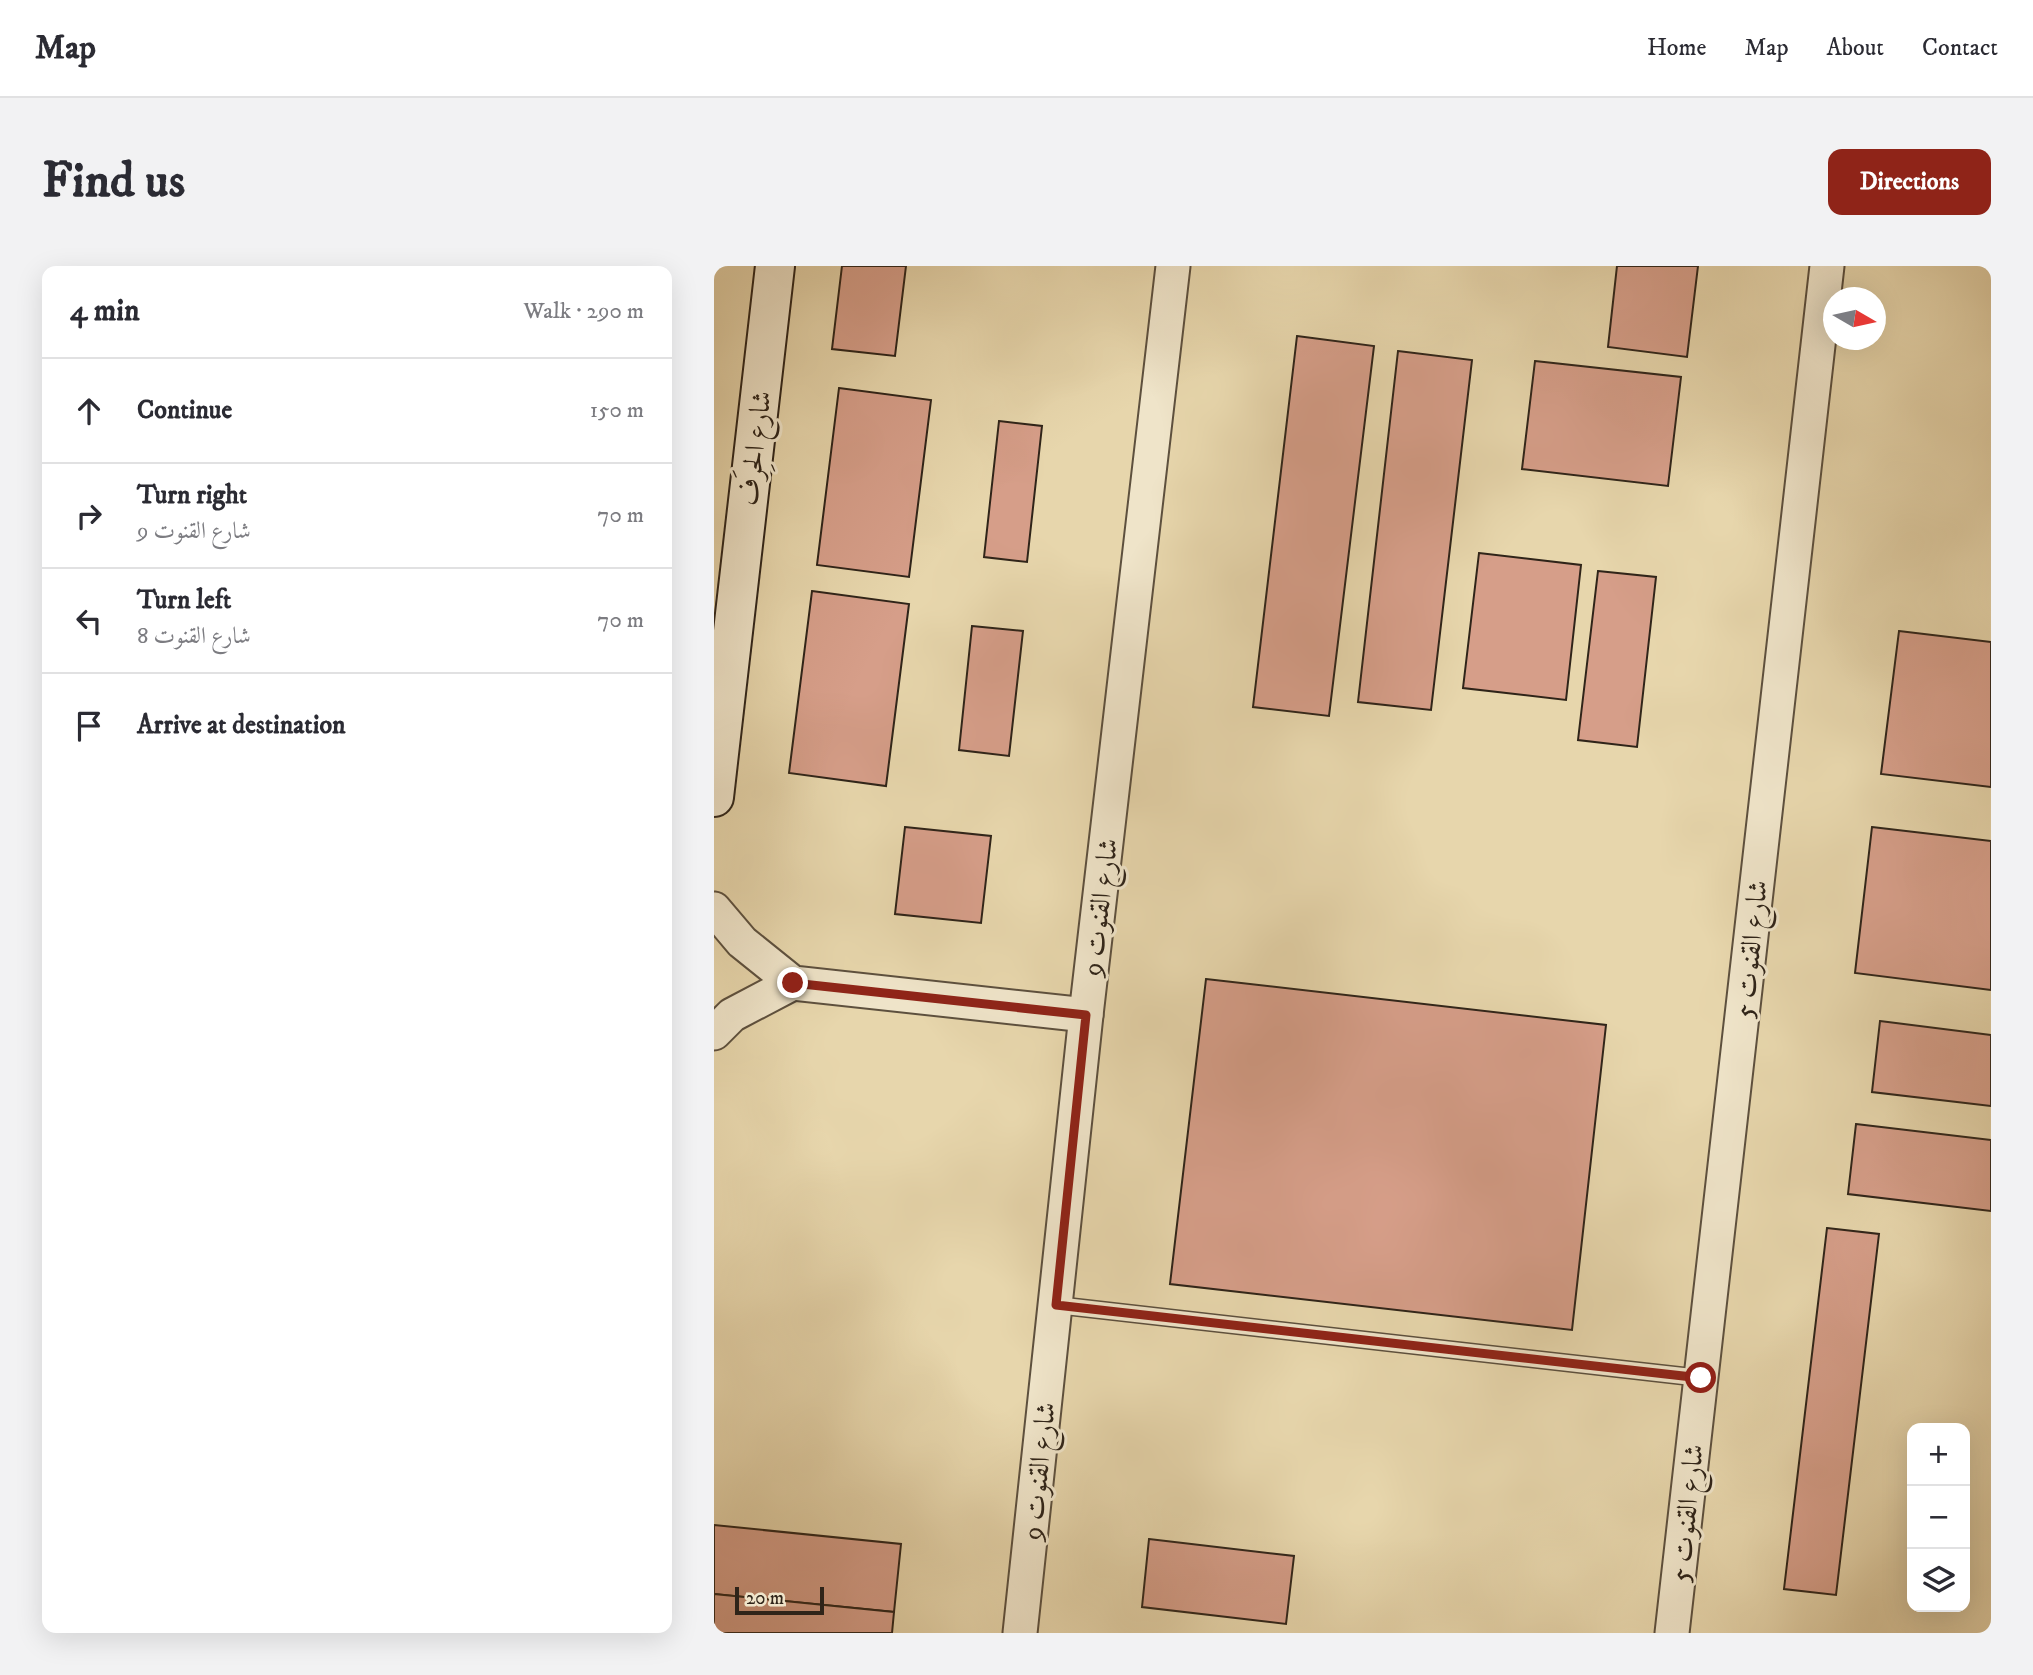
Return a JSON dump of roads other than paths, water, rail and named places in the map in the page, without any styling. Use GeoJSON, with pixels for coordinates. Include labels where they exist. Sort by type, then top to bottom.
{"type":"FeatureCollection","features":[{"type":"Feature","properties":{"kind":"street","name":"شارع الحِرَف"},"geometry":{"type":"LineString","coordinates":[[714,797],[775,266]]}},
{"type":"Feature","properties":{"kind":"street","name":"شارع القنوت 9"},"geometry":{"type":"LineString","coordinates":[[1020,1633],[1086,1015],[1173,266]]}},
{"type":"Feature","properties":{"kind":"street","name":"شارع القنوت 5"},"geometry":{"type":"LineString","coordinates":[[1672,1633],[1827,266]]}},
{"type":"Feature","properties":{"kind":"street"},"geometry":{"type":"LineString","coordinates":[[714,909],[743,942],[793,983],[1086,1015]]}},
{"type":"Feature","properties":{"kind":"street"},"geometry":{"type":"LineString","coordinates":[[714,1033],[732,1015],[793,983]]}},
{"type":"Feature","properties":{"kind":"lane"},"geometry":{"type":"LineString","coordinates":[[1056,1305],[1701,1378]]}}]}
